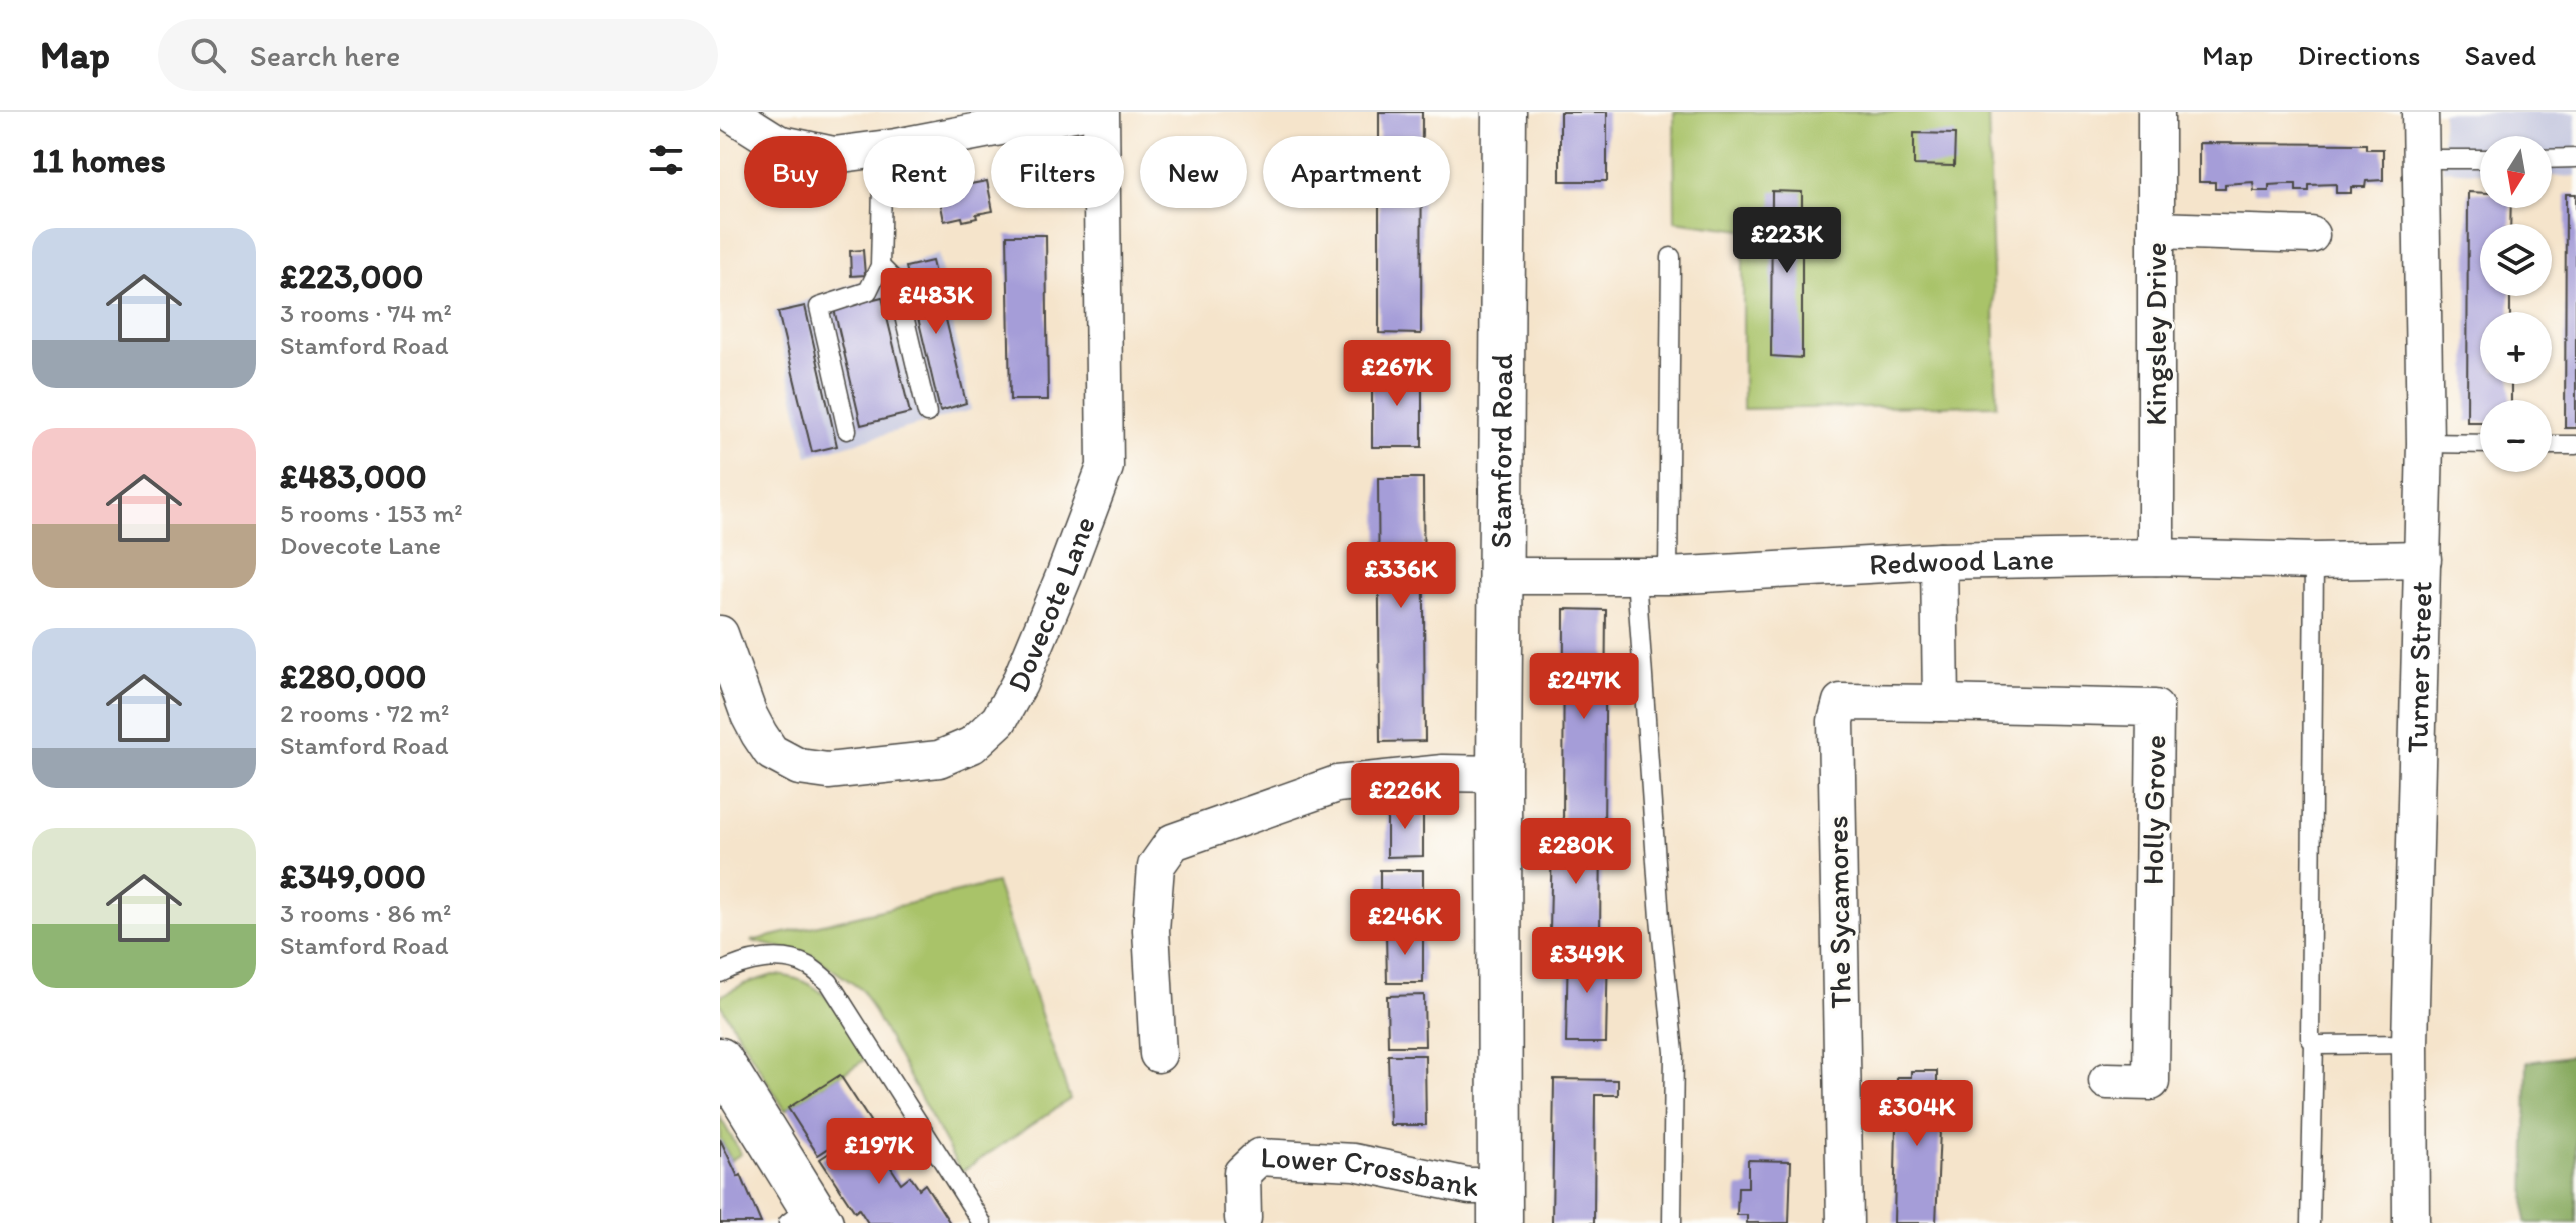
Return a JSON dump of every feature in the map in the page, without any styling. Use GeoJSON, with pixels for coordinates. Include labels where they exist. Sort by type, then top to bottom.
{"type":"FeatureCollection","features":[{"type":"Feature","properties":{"kind":"street"},"geometry":{"type":"LineString","coordinates":[[729,112],[778,143],[834,155],[863,151]]}},
{"type":"Feature","properties":{"kind":"street"},"geometry":{"type":"LineString","coordinates":[[944,136],[1038,116],[1079,112]]}},
{"type":"Feature","properties":{"kind":"street","name":"Dovecote Lane"},"geometry":{"type":"LineString","coordinates":[[720,634],[749,715],[759,734],[771,752],[799,767],[828,771],[939,759],[972,745],[999,720],[1019,684],[1059,589],[1105,467],[1101,112]]}},
{"type":"Feature","properties":{"kind":"street","name":"Stamford Road"},"geometry":{"type":"LineString","coordinates":[[1500,1204],[1499,774],[1504,112]]}},
{"type":"Feature","properties":{"kind":"street","name":"Kingsley Drive"},"geometry":{"type":"LineString","coordinates":[[2156,112],[2156,557]]}},
{"type":"Feature","properties":{"kind":"street","name":"Turner Street"},"geometry":{"type":"LineString","coordinates":[[2411,1223],[2410,1044],[2425,443],[2420,112]]}},
{"type":"Feature","properties":{"kind":"street"},"geometry":{"type":"LineString","coordinates":[[2156,230],[2311,235]]}},
{"type":"Feature","properties":{"kind":"street","name":"Redwood Lane"},"geometry":{"type":"LineString","coordinates":[[1500,576],[1652,576],[1939,561],[2156,557],[2314,561],[2423,559]]}},
{"type":"Feature","properties":{"kind":"street"},"geometry":{"type":"LineString","coordinates":[[1939,561],[1941,703]]}},
{"type":"Feature","properties":{"kind":"street","name":"The Sycamores"},"geometry":{"type":"LineString","coordinates":[[1845,1223],[1836,721],[1841,702],[1941,703]]}},
{"type":"Feature","properties":{"kind":"street","name":"Holly Grove"},"geometry":{"type":"LineString","coordinates":[[1941,703],[2155,708],[2151,1082],[2107,1081]]}},
{"type":"Feature","properties":{"kind":"street"},"geometry":{"type":"LineString","coordinates":[[1158,1054],[1151,930],[1156,866],[1173,842],[1337,784],[1443,773],[1499,774]]}},
{"type":"Feature","properties":{"kind":"street"},"geometry":{"type":"LineString","coordinates":[[720,1060],[806,1217]]}},
{"type":"Feature","properties":{"kind":"street","name":"Lower Crossbank"},"geometry":{"type":"LineString","coordinates":[[1243,1218],[1242,1173],[1259,1157],[1354,1162],[1469,1186],[1500,1204]]}},
{"type":"Feature","properties":{"kind":"lane"},"geometry":{"type":"LineString","coordinates":[[2552,159],[2576,158]]}},
{"type":"Feature","properties":{"kind":"lane"},"geometry":{"type":"LineString","coordinates":[[2421,159],[2480,159]]}},
{"type":"Feature","properties":{"kind":"lane"},"geometry":{"type":"LineString","coordinates":[[847,430],[819,307],[868,291],[880,266],[881,208]]}},
{"type":"Feature","properties":{"kind":"lane"},"geometry":{"type":"LineString","coordinates":[[1671,257],[1652,576],[1660,918],[1674,1052],[1672,1223]]}},
{"type":"Feature","properties":{"kind":"lane"},"geometry":{"type":"LineString","coordinates":[[880,266],[896,282],[927,413]]}},
{"type":"Feature","properties":{"kind":"lane"},"geometry":{"type":"LineString","coordinates":[[2425,443],[2480,444]]}},
{"type":"Feature","properties":{"kind":"lane"},"geometry":{"type":"LineString","coordinates":[[2552,445],[2576,445]]}},
{"type":"Feature","properties":{"kind":"lane"},"geometry":{"type":"LineString","coordinates":[[2310,1223],[2314,1043],[2310,1038],[2314,561]]}},
{"type":"Feature","properties":{"kind":"lane"},"geometry":{"type":"LineString","coordinates":[[720,973],[731,967],[772,957],[807,964],[829,982],[982,1223]]}},
{"type":"Feature","properties":{"kind":"lane"},"geometry":{"type":"LineString","coordinates":[[2314,1043],[2410,1044]]}},
{"type":"Feature","properties":{"kind":"shaded area"},"geometry":{"type":"Polygon","coordinates":[[[2442,112],[2576,112],[2576,177],[2552,176],[2552,136],[2480,136],[2480,172],[2443,170],[2442,112]]]}},
{"type":"Feature","properties":{"kind":"shaded area"},"geometry":{"type":"Polygon","coordinates":[[[938,254],[971,410],[808,456],[774,312],[938,254]]]}},
{"type":"Feature","properties":{"kind":"green space"},"geometry":{"type":"Polygon","coordinates":[[[1674,112],[1988,112],[1997,405],[1743,409],[1743,230],[1675,221],[1674,112]]]}},
{"type":"Feature","properties":{"kind":"green space"},"geometry":{"type":"Polygon","coordinates":[[[996,883],[1070,1099],[961,1172],[862,990],[812,955],[751,941],[996,883]]]}},
{"type":"Feature","properties":{"kind":"green space"},"geometry":{"type":"Polygon","coordinates":[[[773,975],[792,977],[820,991],[840,1014],[866,1059],[785,1110],[720,1004],[720,996],[773,975]]]}},
{"type":"Feature","properties":{"kind":"green space"},"geometry":{"type":"Polygon","coordinates":[[[2576,1055],[2576,1223],[2525,1223],[2527,1062],[2576,1055]]]}},
{"type":"Feature","properties":{"kind":"green space"},"geometry":{"type":"Polygon","coordinates":[[[720,1117],[741,1154],[731,1160],[720,1139],[720,1117]]]}},
{"type":"Feature","properties":{"kind":"building"},"geometry":{"type":"Polygon","coordinates":[[[1379,112],[1422,112],[1422,136],[1379,136],[1379,112]]]}},
{"type":"Feature","properties":{"kind":"building"},"geometry":{"type":"Polygon","coordinates":[[[1560,112],[1607,112],[1607,181],[1560,181],[1560,112]]]}},
{"type":"Feature","properties":{"kind":"building"},"geometry":{"type":"Polygon","coordinates":[[[1914,133],[1955,134],[1954,166],[1914,165],[1914,133]]]}},
{"type":"Feature","properties":{"kind":"building"},"geometry":{"type":"Polygon","coordinates":[[[2199,143],[2366,144],[2366,149],[2383,149],[2383,180],[2366,181],[2365,187],[2351,187],[2351,193],[2336,193],[2336,184],[2309,185],[2309,191],[2296,191],[2296,184],[2285,184],[2269,185],[2269,191],[2254,191],[2253,182],[2225,184],[2225,189],[2215,189],[2215,182],[2199,182],[2199,143]]]}},
{"type":"Feature","properties":{"kind":"building"},"geometry":{"type":"Polygon","coordinates":[[[987,181],[993,211],[976,214],[977,218],[963,221],[962,217],[944,221],[941,208],[975,208],[975,183],[987,181]]]}},
{"type":"Feature","properties":{"kind":"building"},"geometry":{"type":"Polygon","coordinates":[[[1772,191],[1802,192],[1802,358],[1771,356],[1772,191]]]}},
{"type":"Feature","properties":{"kind":"building"},"geometry":{"type":"Polygon","coordinates":[[[2468,192],[2480,193],[2480,208],[2511,208],[2510,224],[2480,224],[2480,296],[2510,296],[2510,312],[2480,312],[2480,384],[2511,384],[2511,400],[2480,400],[2480,422],[2467,422],[2468,192]]]}},
{"type":"Feature","properties":{"kind":"building"},"geometry":{"type":"Polygon","coordinates":[[[2566,194],[2576,194],[2576,428],[2565,428],[2566,194]]]}},
{"type":"Feature","properties":{"kind":"building"},"geometry":{"type":"Polygon","coordinates":[[[1379,208],[1422,208],[1421,334],[1379,333],[1379,208]]]}},
{"type":"Feature","properties":{"kind":"building"},"geometry":{"type":"Polygon","coordinates":[[[1007,235],[1046,235],[1048,400],[1010,400],[1007,235]]]}},
{"type":"Feature","properties":{"kind":"building"},"geometry":{"type":"Polygon","coordinates":[[[863,250],[865,275],[851,276],[850,251],[863,250]]]}},
{"type":"Feature","properties":{"kind":"building"},"geometry":{"type":"Polygon","coordinates":[[[932,261],[966,403],[940,411],[906,267],[932,261]]]}},
{"type":"Feature","properties":{"kind":"building"},"geometry":{"type":"Polygon","coordinates":[[[882,297],[910,413],[861,425],[834,309],[882,297]]]}},
{"type":"Feature","properties":{"kind":"building"},"geometry":{"type":"Polygon","coordinates":[[[805,306],[837,446],[812,452],[778,312],[805,306]]]}},
{"type":"Feature","properties":{"kind":"building"},"geometry":{"type":"Polygon","coordinates":[[[1372,369],[1422,369],[1422,447],[1372,447],[1372,369]]]}},
{"type":"Feature","properties":{"kind":"building"},"geometry":{"type":"Polygon","coordinates":[[[1378,478],[1423,478],[1425,741],[1380,742],[1378,478]]]}},
{"type":"Feature","properties":{"kind":"building"},"geometry":{"type":"Polygon","coordinates":[[[1564,609],[1606,610],[1604,834],[1563,834],[1564,609]]]}},
{"type":"Feature","properties":{"kind":"building"},"geometry":{"type":"Polygon","coordinates":[[[1387,806],[1423,806],[1423,856],[1387,857],[1387,806]]]}},
{"type":"Feature","properties":{"kind":"building"},"geometry":{"type":"Polygon","coordinates":[[[1552,839],[1601,840],[1600,933],[1550,931],[1552,839]]]}},
{"type":"Feature","properties":{"kind":"building"},"geometry":{"type":"Polygon","coordinates":[[[1380,870],[1423,870],[1423,921],[1387,921],[1387,890],[1380,890],[1380,870]]]}},
{"type":"Feature","properties":{"kind":"building"},"geometry":{"type":"Polygon","coordinates":[[[1386,932],[1423,932],[1423,983],[1387,983],[1386,932]]]}},
{"type":"Feature","properties":{"kind":"building"},"geometry":{"type":"Polygon","coordinates":[[[1568,947],[1608,947],[1606,1043],[1566,1043],[1568,947]]]}},
{"type":"Feature","properties":{"kind":"building"},"geometry":{"type":"Polygon","coordinates":[[[1424,995],[1425,1046],[1388,1046],[1387,996],[1424,995]]]}},
{"type":"Feature","properties":{"kind":"building"},"geometry":{"type":"Polygon","coordinates":[[[1388,1055],[1425,1055],[1426,1125],[1390,1125],[1388,1055]]]}},
{"type":"Feature","properties":{"kind":"building"},"geometry":{"type":"Polygon","coordinates":[[[1911,1071],[1937,1071],[1937,1083],[1942,1083],[1936,1223],[1894,1223],[1897,1077],[1911,1077],[1911,1071]]]}},
{"type":"Feature","properties":{"kind":"building"},"geometry":{"type":"Polygon","coordinates":[[[840,1075],[870,1121],[818,1155],[788,1108],[840,1075]]]}},
{"type":"Feature","properties":{"kind":"building"},"geometry":{"type":"Polygon","coordinates":[[[1554,1079],[1618,1080],[1618,1095],[1595,1095],[1594,1223],[1552,1223],[1554,1079]]]}},
{"type":"Feature","properties":{"kind":"building"},"geometry":{"type":"Polygon","coordinates":[[[866,1129],[901,1183],[910,1176],[919,1189],[925,1184],[950,1223],[868,1223],[859,1209],[855,1212],[820,1159],[866,1129]]]}},
{"type":"Feature","properties":{"kind":"building"},"geometry":{"type":"Polygon","coordinates":[[[720,1139],[738,1177],[741,1175],[761,1223],[720,1223],[720,1139]]]}},
{"type":"Feature","properties":{"kind":"building"},"geometry":{"type":"Polygon","coordinates":[[[1748,1160],[1791,1161],[1789,1223],[1747,1223],[1747,1215],[1737,1215],[1738,1187],[1748,1187],[1748,1160]]]}}]}
